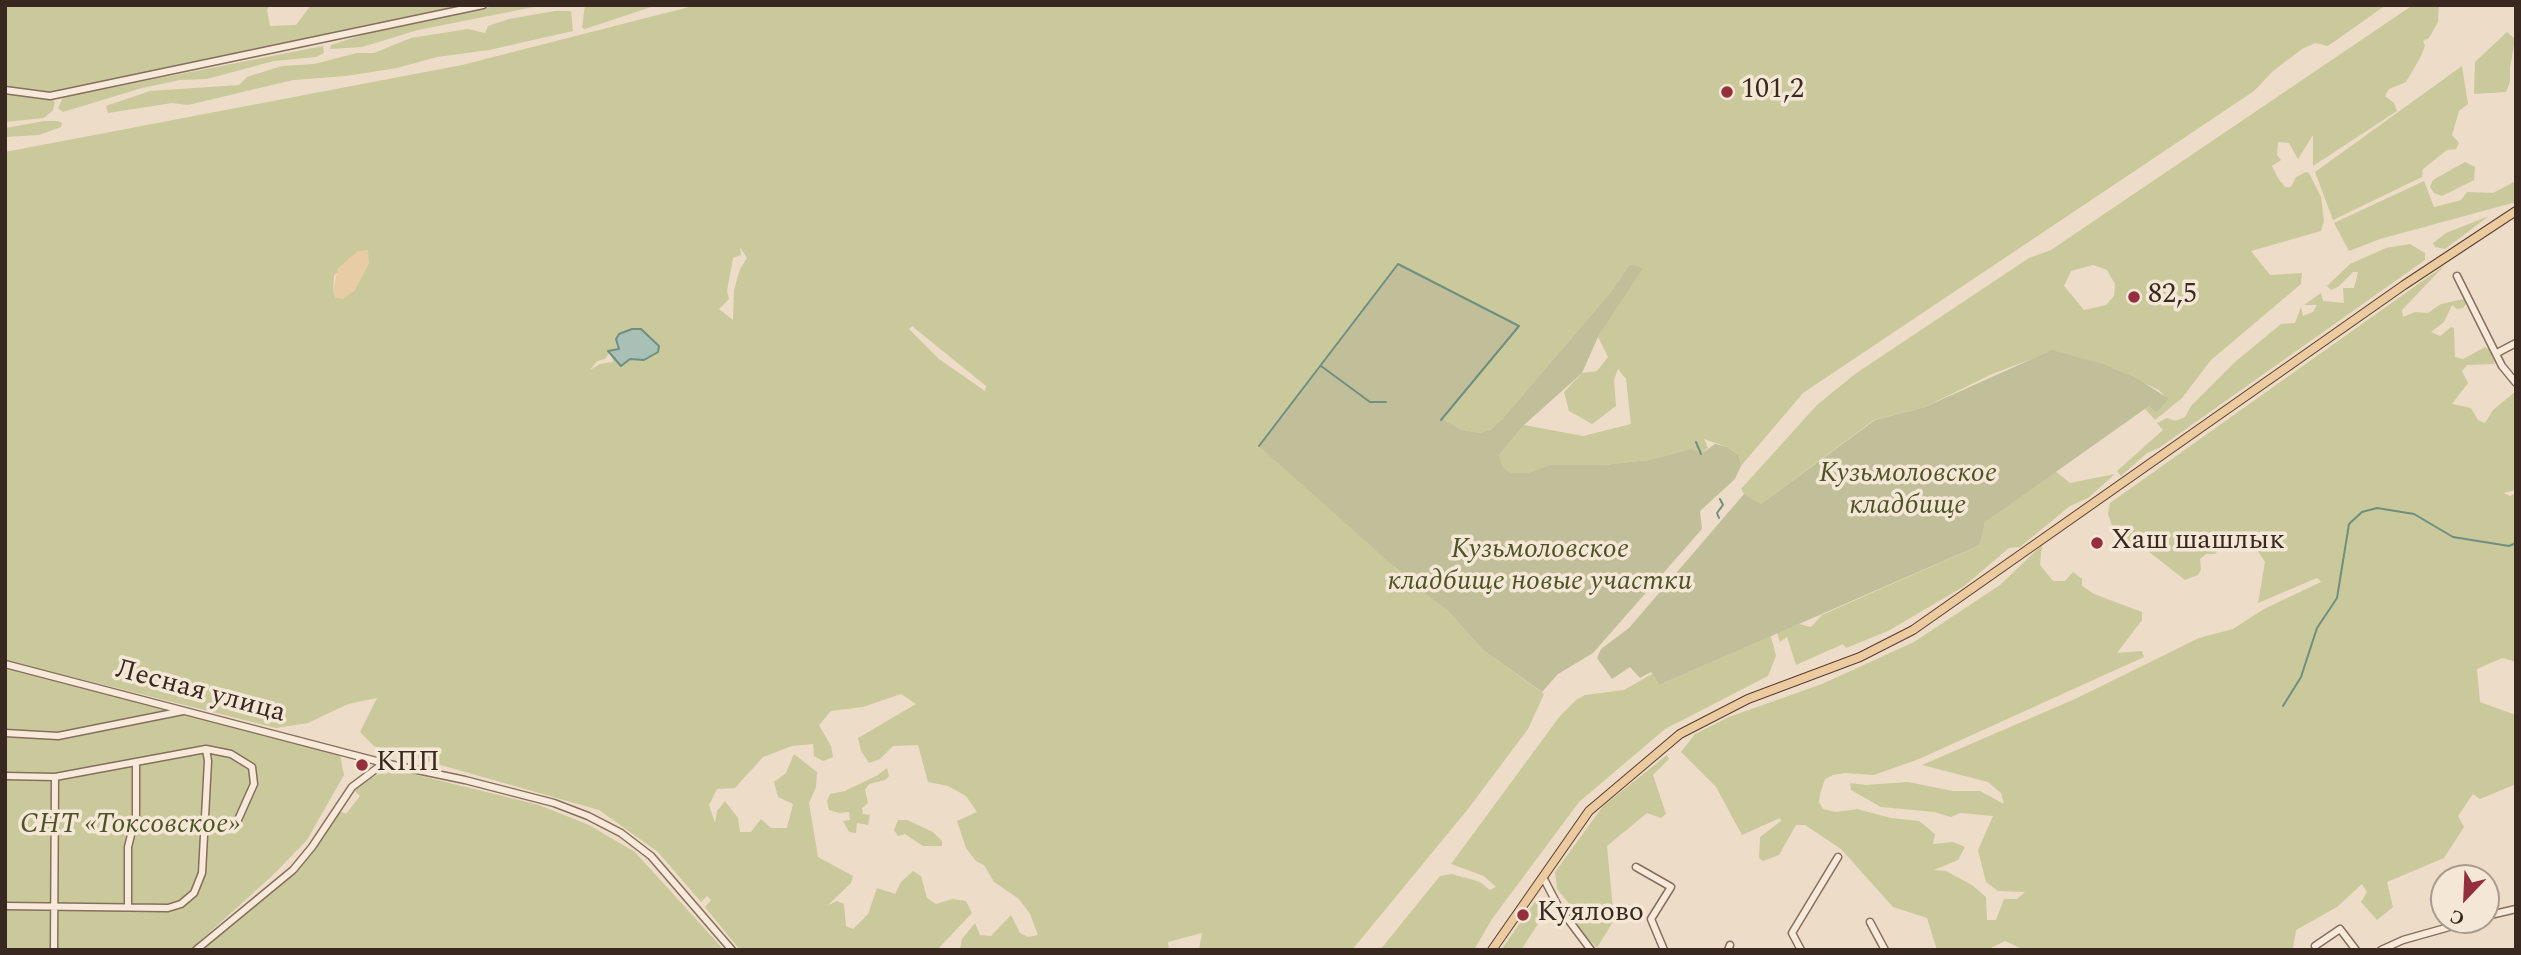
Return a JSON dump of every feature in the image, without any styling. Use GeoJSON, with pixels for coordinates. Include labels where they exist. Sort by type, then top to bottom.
{"type":"FeatureCollection","features":[{"type":"Feature","properties":{"kind":"main road"},"geometry":{"type":"LineString","coordinates":[[1492,950],[1589,811],[1616,785],[1680,734],[1748,699],[1860,657],[1913,630],[2404,285],[2516,211]]}},
{"type":"Feature","properties":{"kind":"street"},"geometry":{"type":"LineString","coordinates":[[5,90],[23,95],[50,96],[483,5]]}},
{"type":"Feature","properties":{"kind":"street"},"geometry":{"type":"LineString","coordinates":[[2457,276],[2502,366],[2516,383]]}},
{"type":"Feature","properties":{"kind":"street"},"geometry":{"type":"LineString","coordinates":[[2497,353],[2516,343]]}},
{"type":"Feature","properties":{"kind":"street","name":"Лесная улица"},"geometry":{"type":"LineString","coordinates":[[5,664],[384,763],[554,803],[588,816],[621,834],[651,856],[732,950]]}},
{"type":"Feature","properties":{"kind":"street"},"geometry":{"type":"LineString","coordinates":[[5,733],[58,736],[184,711]]}},
{"type":"Feature","properties":{"kind":"street"},"geometry":{"type":"LineString","coordinates":[[5,906],[168,908],[181,904],[199,885],[208,761],[206,749]]}},
{"type":"Feature","properties":{"kind":"street"},"geometry":{"type":"LineString","coordinates":[[5,776],[55,777],[206,749],[231,754],[252,767],[254,784],[237,822]]}},
{"type":"Feature","properties":{"kind":"street"},"geometry":{"type":"LineString","coordinates":[[128,907],[128,847],[136,815],[136,762]]}},
{"type":"Feature","properties":{"kind":"street"},"geometry":{"type":"LineString","coordinates":[[196,950],[293,870],[312,847],[352,787],[384,763]]}},
{"type":"Feature","properties":{"kind":"street"},"geometry":{"type":"LineString","coordinates":[[54,950],[55,777]]}},
{"type":"Feature","properties":{"kind":"street"},"geometry":{"type":"LineString","coordinates":[[1801,950],[1792,933],[1838,857]]}},
{"type":"Feature","properties":{"kind":"street"},"geometry":{"type":"LineString","coordinates":[[1636,867],[1671,887],[1651,919],[1664,950]]}},
{"type":"Feature","properties":{"kind":"street"},"geometry":{"type":"LineString","coordinates":[[1543,877],[1558,906],[1591,950]]}},
{"type":"Feature","properties":{"kind":"street"},"geometry":{"type":"LineString","coordinates":[[1870,922],[1885,950]]}},
{"type":"Feature","properties":{"kind":"street"},"geometry":{"type":"LineString","coordinates":[[2315,946],[2340,929],[2356,950]]}},
{"type":"Feature","properties":{"kind":"street"},"geometry":{"type":"LineString","coordinates":[[2381,950],[2430,932]]}},
{"type":"Feature","properties":{"kind":"green space"},"geometry":{"type":"Polygon","coordinates":[[[5,5],[270,5],[267,10],[270,26],[296,25],[311,5],[473,5],[50,94],[5,89],[5,5]]]}},
{"type":"Feature","properties":{"kind":"green space"},"geometry":{"type":"Polygon","coordinates":[[[544,5],[418,30],[362,47],[330,49],[331,45],[365,34],[490,7],[544,5]]]}},
{"type":"Feature","properties":{"kind":"green space"},"geometry":{"type":"Polygon","coordinates":[[[585,5],[657,5],[585,29],[582,28],[585,5]]]}},
{"type":"Feature","properties":{"kind":"green space"},"geometry":{"type":"Polygon","coordinates":[[[697,5],[2386,5],[2328,46],[2315,43],[2302,49],[2273,71],[2254,91],[1803,393],[1741,466],[1739,455],[1727,447],[1704,439],[1708,448],[1701,454],[1691,450],[1649,460],[1603,465],[1549,465],[1527,473],[1511,473],[1503,467],[1499,455],[1524,425],[1583,436],[1631,424],[1626,379],[1618,369],[1614,380],[1616,406],[1592,424],[1569,411],[1564,392],[1582,373],[1597,371],[1608,357],[1598,337],[1642,268],[1630,264],[1610,293],[1503,418],[1490,430],[1479,433],[1460,429],[1441,420],[1398,264],[1394,567],[1447,610],[1483,650],[1544,694],[1528,729],[1468,809],[1352,950],[1199,950],[1202,933],[1168,942],[1169,950],[960,950],[962,939],[975,923],[980,935],[991,936],[1011,915],[1020,933],[1028,937],[1038,935],[1030,914],[1019,899],[994,882],[984,865],[976,861],[966,848],[957,821],[977,812],[966,796],[948,786],[928,782],[918,745],[893,746],[880,759],[869,763],[861,751],[858,738],[916,704],[901,694],[863,707],[831,711],[819,725],[831,746],[833,757],[823,761],[814,756],[813,744],[792,746],[763,757],[735,788],[717,789],[709,805],[715,823],[717,811],[725,801],[738,818],[740,832],[751,832],[761,819],[771,828],[787,828],[793,804],[778,797],[774,782],[786,773],[794,754],[817,772],[816,787],[809,803],[818,857],[853,876],[851,883],[828,905],[837,901],[844,904],[846,926],[853,929],[868,914],[877,888],[895,894],[901,882],[913,871],[921,876],[927,898],[936,904],[952,899],[966,901],[972,913],[937,950],[740,950],[705,907],[711,900],[707,896],[701,902],[658,852],[599,810],[374,746],[360,732],[377,698],[348,704],[308,723],[276,728],[5,660],[5,152],[462,65],[697,5]],[[740,247],[741,255],[733,258],[727,291],[729,299],[719,309],[733,320],[734,290],[740,269],[747,258],[740,247]],[[350,258],[334,276],[333,290],[336,298],[354,291],[369,263],[350,258]],[[912,326],[909,329],[939,359],[985,391],[986,386],[912,326]],[[629,331],[617,339],[619,350],[611,350],[605,359],[597,361],[590,370],[600,364],[613,362],[612,358],[625,362],[654,342],[629,331]]]}},
{"type":"Feature","properties":{"kind":"green space"},"geometry":{"type":"Polygon","coordinates":[[[2413,5],[2439,5],[2438,22],[2429,38],[2423,41],[2425,46],[2406,82],[2389,89],[2385,96],[2394,103],[2397,111],[2313,166],[2313,135],[2298,159],[2289,143],[2278,142],[2277,155],[2281,160],[2272,166],[2278,178],[2285,187],[2291,187],[2296,177],[2309,173],[2321,197],[2324,221],[2321,231],[2251,251],[2270,275],[2302,273],[2301,284],[2211,360],[2182,398],[2155,420],[2145,409],[2149,406],[2156,413],[2168,400],[2159,390],[2102,364],[2053,351],[1992,374],[1925,407],[1874,420],[1761,504],[1744,494],[1741,489],[1817,405],[1855,374],[2029,258],[2051,250],[2413,5]],[[2093,265],[2071,271],[2064,286],[2084,310],[2106,305],[2114,296],[2115,284],[2107,270],[2093,265]]]}},
{"type":"Feature","properties":{"kind":"green space"},"geometry":{"type":"Polygon","coordinates":[[[571,11],[573,31],[489,50],[437,57],[397,68],[346,76],[293,80],[188,105],[172,103],[108,113],[106,106],[150,91],[239,85],[247,77],[282,66],[314,64],[357,53],[374,53],[411,38],[468,29],[485,33],[488,26],[509,19],[571,11]]]}},
{"type":"Feature","properties":{"kind":"green space"},"geometry":{"type":"Polygon","coordinates":[[[2507,32],[2515,39],[2510,82],[2506,92],[2474,94],[2475,62],[2507,32]]]}},
{"type":"Feature","properties":{"kind":"green space"},"geometry":{"type":"Polygon","coordinates":[[[323,46],[324,53],[316,57],[274,61],[207,79],[180,80],[142,88],[63,112],[58,108],[63,97],[323,46]]]}},
{"type":"Feature","properties":{"kind":"green space"},"geometry":{"type":"Polygon","coordinates":[[[2462,66],[2468,104],[2459,111],[2452,135],[2459,143],[2456,149],[2447,150],[2423,169],[2422,177],[2333,220],[2315,172],[2462,66]]]}},
{"type":"Feature","properties":{"kind":"green space"},"geometry":{"type":"Polygon","coordinates":[[[5,92],[51,98],[55,102],[53,110],[44,118],[5,122],[5,92]]]}},
{"type":"Feature","properties":{"kind":"green space"},"geometry":{"type":"Polygon","coordinates":[[[45,121],[62,123],[61,127],[39,135],[5,137],[5,128],[45,121]]]}},
{"type":"Feature","properties":{"kind":"green space"},"geometry":{"type":"Polygon","coordinates":[[[2465,162],[2475,167],[2474,180],[2442,196],[2434,193],[2430,187],[2433,180],[2465,162]]]}},
{"type":"Feature","properties":{"kind":"green space"},"geometry":{"type":"Polygon","coordinates":[[[2424,181],[2434,207],[2461,200],[2467,192],[2493,193],[2516,181],[2516,202],[2380,239],[2349,251],[2334,223],[2424,181]]]}},
{"type":"Feature","properties":{"kind":"green space"},"geometry":{"type":"Polygon","coordinates":[[[2489,216],[2445,249],[2435,247],[2433,243],[2446,233],[2489,216]]]}},
{"type":"Feature","properties":{"kind":"green space"},"geometry":{"type":"Polygon","coordinates":[[[2410,244],[2425,253],[2425,260],[2159,448],[2147,453],[2121,476],[2117,471],[2163,430],[2157,423],[2167,418],[2175,421],[2185,417],[2191,406],[2235,362],[2281,324],[2295,323],[2301,307],[2303,316],[2313,312],[2317,305],[2304,305],[2321,293],[2323,301],[2344,303],[2343,288],[2354,288],[2358,272],[2353,272],[2338,287],[2331,290],[2327,286],[2350,264],[2386,248],[2410,244]]]}},
{"type":"Feature","properties":{"kind":"green space","name":"Кузьмоловское кладбище новые участки"},"geometry":{"type":"Polygon","coordinates":[[[1398,264],[1519,326],[1442,419],[1460,429],[1479,433],[1490,430],[1503,418],[1610,293],[1630,264],[1643,268],[1598,337],[1582,373],[1524,425],[1499,455],[1503,467],[1511,473],[1527,473],[1549,465],[1603,465],[1649,460],[1692,449],[1701,454],[1715,444],[1727,447],[1739,455],[1741,466],[1735,479],[1700,511],[1702,529],[1593,653],[1558,674],[1542,692],[1483,650],[1447,610],[1416,586],[1259,446],[1398,264]]]}},
{"type":"Feature","properties":{"kind":"green space"},"geometry":{"type":"Polygon","coordinates":[[[2445,265],[2402,310],[2403,317],[2415,312],[2428,313],[2441,304],[2464,299],[2466,304],[2463,308],[2457,309],[2452,305],[2444,322],[2431,332],[2440,336],[2451,327],[2454,328],[2455,357],[2463,359],[2485,347],[2490,350],[2495,364],[2467,365],[2462,371],[2468,383],[2452,404],[2471,408],[2478,420],[2485,423],[2493,410],[2516,391],[2516,490],[2504,493],[2510,496],[2516,493],[2516,662],[2502,658],[2477,669],[2480,702],[2516,715],[2516,784],[2480,799],[2473,794],[2458,816],[2464,827],[2444,858],[2387,882],[2393,907],[2377,920],[2361,902],[2367,892],[2362,884],[2337,907],[2296,930],[2293,948],[2290,950],[2024,950],[2005,941],[1987,950],[1937,950],[1927,918],[1893,907],[1841,849],[1805,825],[1796,825],[1779,855],[1763,861],[1759,858],[1760,837],[1781,821],[1780,818],[1742,835],[1716,787],[1681,752],[1695,734],[1729,717],[1822,684],[1914,642],[2000,585],[2042,545],[2040,565],[2053,581],[2065,581],[2073,572],[2082,579],[2082,586],[2094,594],[2142,612],[2142,620],[2117,653],[2142,651],[2144,657],[1919,759],[1874,775],[1833,775],[1825,779],[1819,802],[1823,809],[1836,812],[1857,809],[1891,818],[1919,821],[1935,834],[1933,844],[1953,842],[1965,847],[1958,860],[1934,870],[1946,871],[1972,885],[1986,897],[1987,920],[1996,920],[2004,899],[2017,899],[2025,892],[1998,891],[1986,882],[1978,850],[1993,816],[1960,813],[1951,817],[1934,812],[1881,807],[1851,790],[1850,783],[1866,785],[1908,782],[1953,791],[1980,791],[2004,804],[2001,793],[1988,782],[1922,765],[2075,699],[2199,638],[2233,629],[2264,609],[2321,582],[2317,578],[2258,603],[2265,562],[2256,548],[2242,542],[2225,543],[2215,554],[2206,554],[2200,559],[2201,570],[2198,575],[2185,580],[2143,547],[2116,537],[2108,514],[2110,503],[2445,265]]]}},
{"type":"Feature","properties":{"kind":"green space","name":"Кузьмоловское кладбище"},"geometry":{"type":"Polygon","coordinates":[[[2052,350],[2103,364],[2138,379],[2169,399],[2156,413],[2149,406],[1985,522],[1980,545],[1659,685],[1651,672],[1640,678],[1630,667],[1612,679],[1597,658],[1601,649],[1629,628],[1744,494],[1761,504],[1875,420],[1925,407],[2052,350]]]}},
{"type":"Feature","properties":{"kind":"green space"},"geometry":{"type":"Polygon","coordinates":[[[2054,470],[2070,483],[2115,474],[2088,498],[2070,506],[2020,547],[2009,548],[1963,587],[1888,631],[1846,648],[1843,644],[1796,665],[1787,637],[1780,642],[1777,633],[1799,624],[1811,627],[1822,615],[1980,545],[1985,522],[2054,470]]]}},
{"type":"Feature","properties":{"kind":"green space"},"geometry":{"type":"Polygon","coordinates":[[[1771,636],[1776,656],[1768,676],[1665,729],[1579,802],[1492,919],[1474,950],[1380,950],[1440,876],[1452,874],[1480,882],[1490,890],[1496,887],[1484,876],[1451,864],[1560,716],[1576,700],[1585,695],[1624,690],[1652,674],[1659,685],[1771,636]]]}},
{"type":"Feature","properties":{"kind":"green space","name":"СНТ «Токсовское»"},"geometry":{"type":"Polygon","coordinates":[[[5,667],[340,755],[344,775],[307,840],[273,875],[190,950],[5,950],[5,667]]]}},
{"type":"Feature","properties":{"kind":"green space"},"geometry":{"type":"Polygon","coordinates":[[[1667,755],[1669,759],[1653,775],[1666,814],[1661,818],[1647,813],[1607,846],[1614,920],[1597,948],[1574,924],[1575,911],[1557,889],[1555,872],[1603,806],[1667,755]]]}},
{"type":"Feature","properties":{"kind":"green space"},"geometry":{"type":"Polygon","coordinates":[[[389,768],[539,805],[589,825],[635,852],[724,950],[202,950],[296,871],[316,849],[331,820],[340,811],[346,814],[360,796],[353,789],[389,768]]]}},
{"type":"Feature","properties":{"kind":"green space"},"geometry":{"type":"Polygon","coordinates":[[[887,768],[889,776],[885,780],[869,784],[865,790],[868,803],[862,808],[863,814],[870,815],[868,825],[857,823],[856,833],[849,832],[843,821],[850,820],[849,812],[829,810],[827,801],[830,794],[845,791],[887,768]]]}},
{"type":"Feature","properties":{"kind":"green space"},"geometry":{"type":"Polygon","coordinates":[[[898,820],[907,820],[933,832],[942,841],[942,846],[923,846],[905,834],[898,836],[894,830],[898,820]]]}},
{"type":"Feature","properties":{"kind":"green space"},"geometry":{"type":"Polygon","coordinates":[[[1536,900],[1543,900],[1547,910],[1521,950],[1501,950],[1536,900]]]}},
{"type":"Feature","properties":{"kind":"sand"},"geometry":{"type":"Polygon","coordinates":[[[368,250],[369,263],[354,291],[343,299],[336,298],[333,290],[338,268],[358,251],[368,250]]]}},
{"type":"Feature","properties":{"kind":"shaded area"},"geometry":{"type":"Polygon","coordinates":[[[641,329],[659,346],[658,352],[644,360],[630,359],[621,366],[608,351],[619,349],[616,339],[619,334],[641,329]]]}},
{"type":"Feature","properties":{"kind":"waterway"},"geometry":{"type":"LineString","coordinates":[[1259,446],[1398,264],[1519,326],[1441,420]]}},
{"type":"Feature","properties":{"kind":"waterway"},"geometry":{"type":"LineString","coordinates":[[1321,366],[1370,402],[1386,402]]}},
{"type":"Feature","properties":{"kind":"waterway"},"geometry":{"type":"LineString","coordinates":[[1696,442],[1701,454]]}},
{"type":"Feature","properties":{"kind":"waterway"},"geometry":{"type":"LineString","coordinates":[[1719,518],[1717,513],[1723,505],[1720,499]]}},
{"type":"Feature","properties":{"kind":"waterway"},"geometry":{"type":"LineString","coordinates":[[2283,706],[2301,677],[2317,628],[2337,598],[2349,524],[2362,512],[2377,508],[2414,514],[2453,537],[2509,546],[2516,543]]}},
{"type":"Feature","properties":{"kind":"place","name":"101,2"},"geometry":{"type":"Point","coordinates":[1727,92]}},
{"type":"Feature","properties":{"kind":"place","name":"82,5"},"geometry":{"type":"Point","coordinates":[2134,297]}},
{"type":"Feature","properties":{"kind":"place","name":"Хаш шашлык"},"geometry":{"type":"Point","coordinates":[2097,543]}},
{"type":"Feature","properties":{"kind":"place","name":"КПП"},"geometry":{"type":"Point","coordinates":[362,765]}},
{"type":"Feature","properties":{"kind":"place","name":"Куялово"},"geometry":{"type":"Point","coordinates":[1523,915]}}]}
